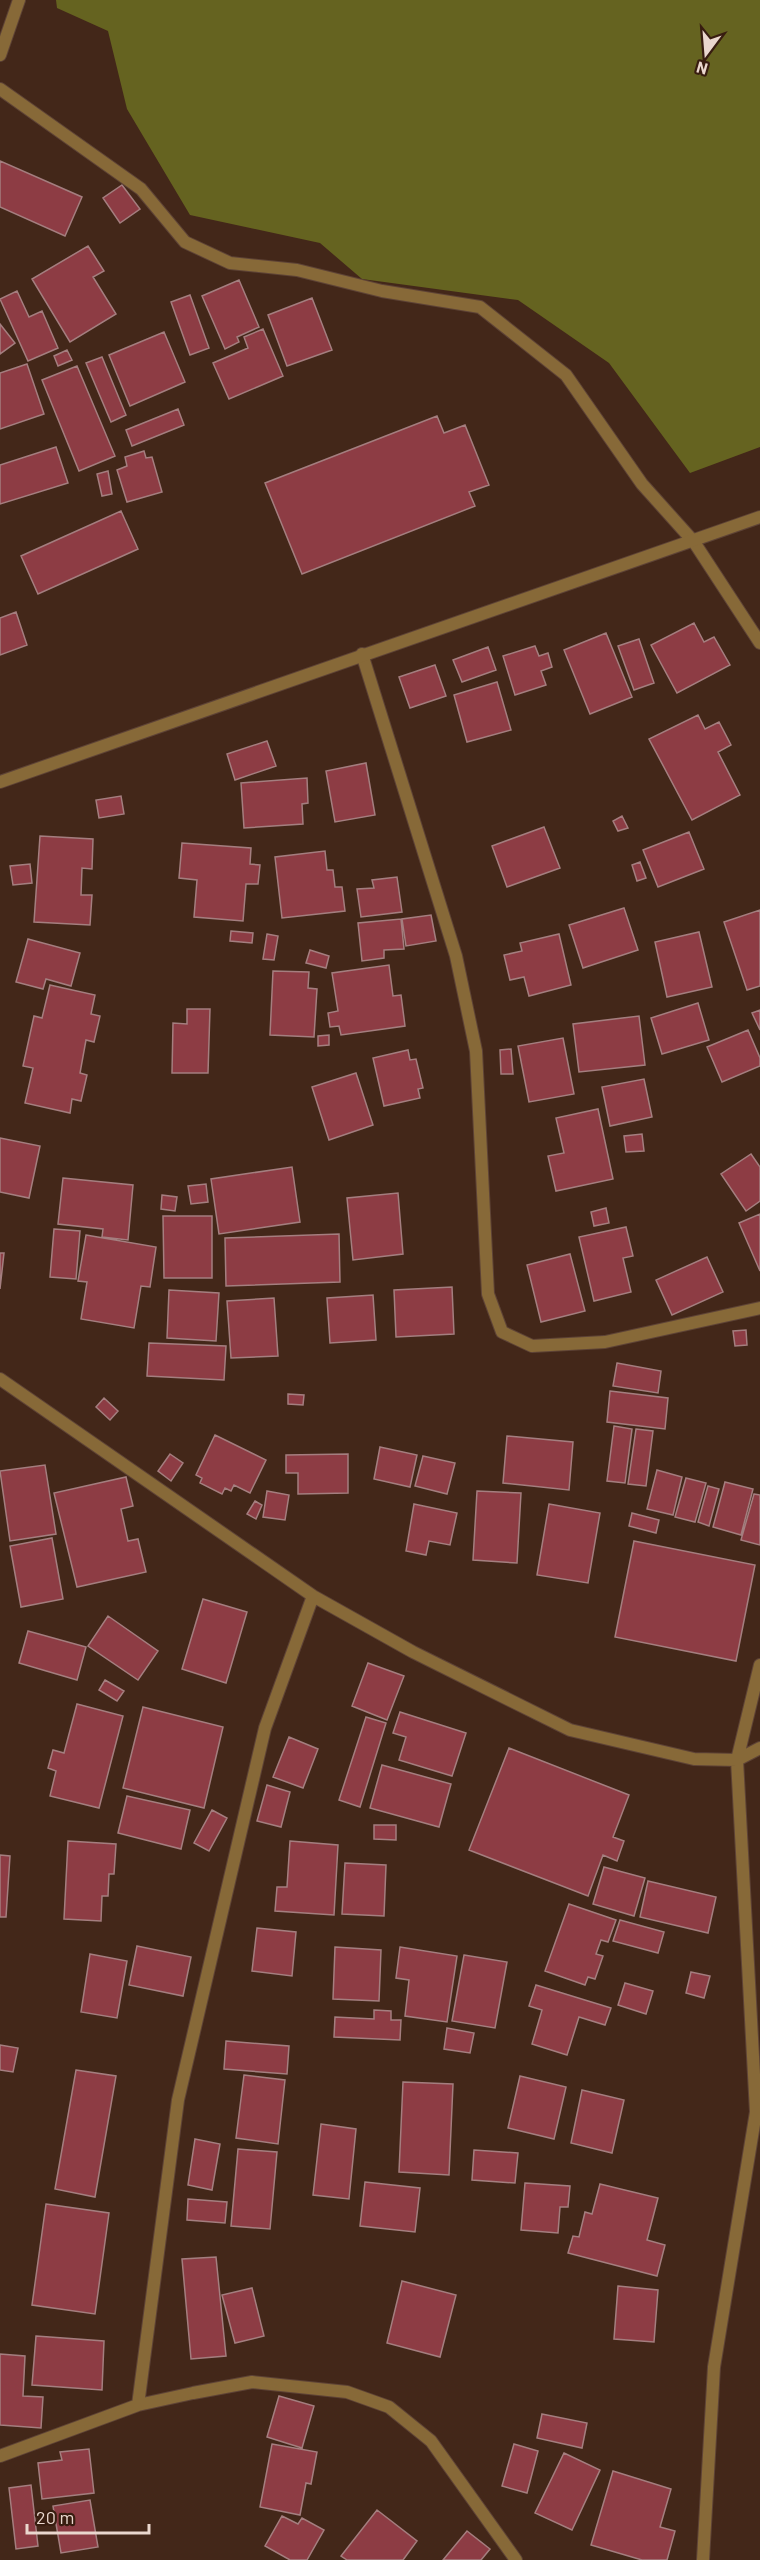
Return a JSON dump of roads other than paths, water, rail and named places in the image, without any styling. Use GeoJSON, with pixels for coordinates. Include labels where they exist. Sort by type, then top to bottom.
{"type":"FeatureCollection","features":[{"type":"Feature","properties":{"kind":"street"},"geometry":{"type":"LineString","coordinates":[[0,55],[19,0]]}},
{"type":"Feature","properties":{"kind":"street"},"geometry":{"type":"LineString","coordinates":[[0,89],[141,189],[185,242],[230,263],[297,270],[382,291],[480,307],[566,375],[642,484],[694,542],[760,643]]}},
{"type":"Feature","properties":{"kind":"street"},"geometry":{"type":"LineString","coordinates":[[0,782],[362,654],[694,542],[760,517]]}},
{"type":"Feature","properties":{"kind":"street"},"geometry":{"type":"LineString","coordinates":[[362,654],[456,956],[476,1051],[488,1294],[501,1332],[532,1346],[605,1342],[760,1308]]}},
{"type":"Feature","properties":{"kind":"street"},"geometry":{"type":"LineString","coordinates":[[0,1379],[313,1596],[413,1652],[570,1730],[693,1760],[736,1760],[760,1749]]}},
{"type":"Feature","properties":{"kind":"street"},"geometry":{"type":"LineString","coordinates":[[138,2405],[178,2100],[265,1728],[313,1596]]}},
{"type":"Feature","properties":{"kind":"street"},"geometry":{"type":"LineString","coordinates":[[703,2560],[714,2367],[756,2112],[736,1760],[760,1665]]}},
{"type":"Feature","properties":{"kind":"street"},"geometry":{"type":"LineString","coordinates":[[0,2456],[138,2405],[252,2382],[347,2392],[389,2407],[431,2441],[516,2560]]}}]}
